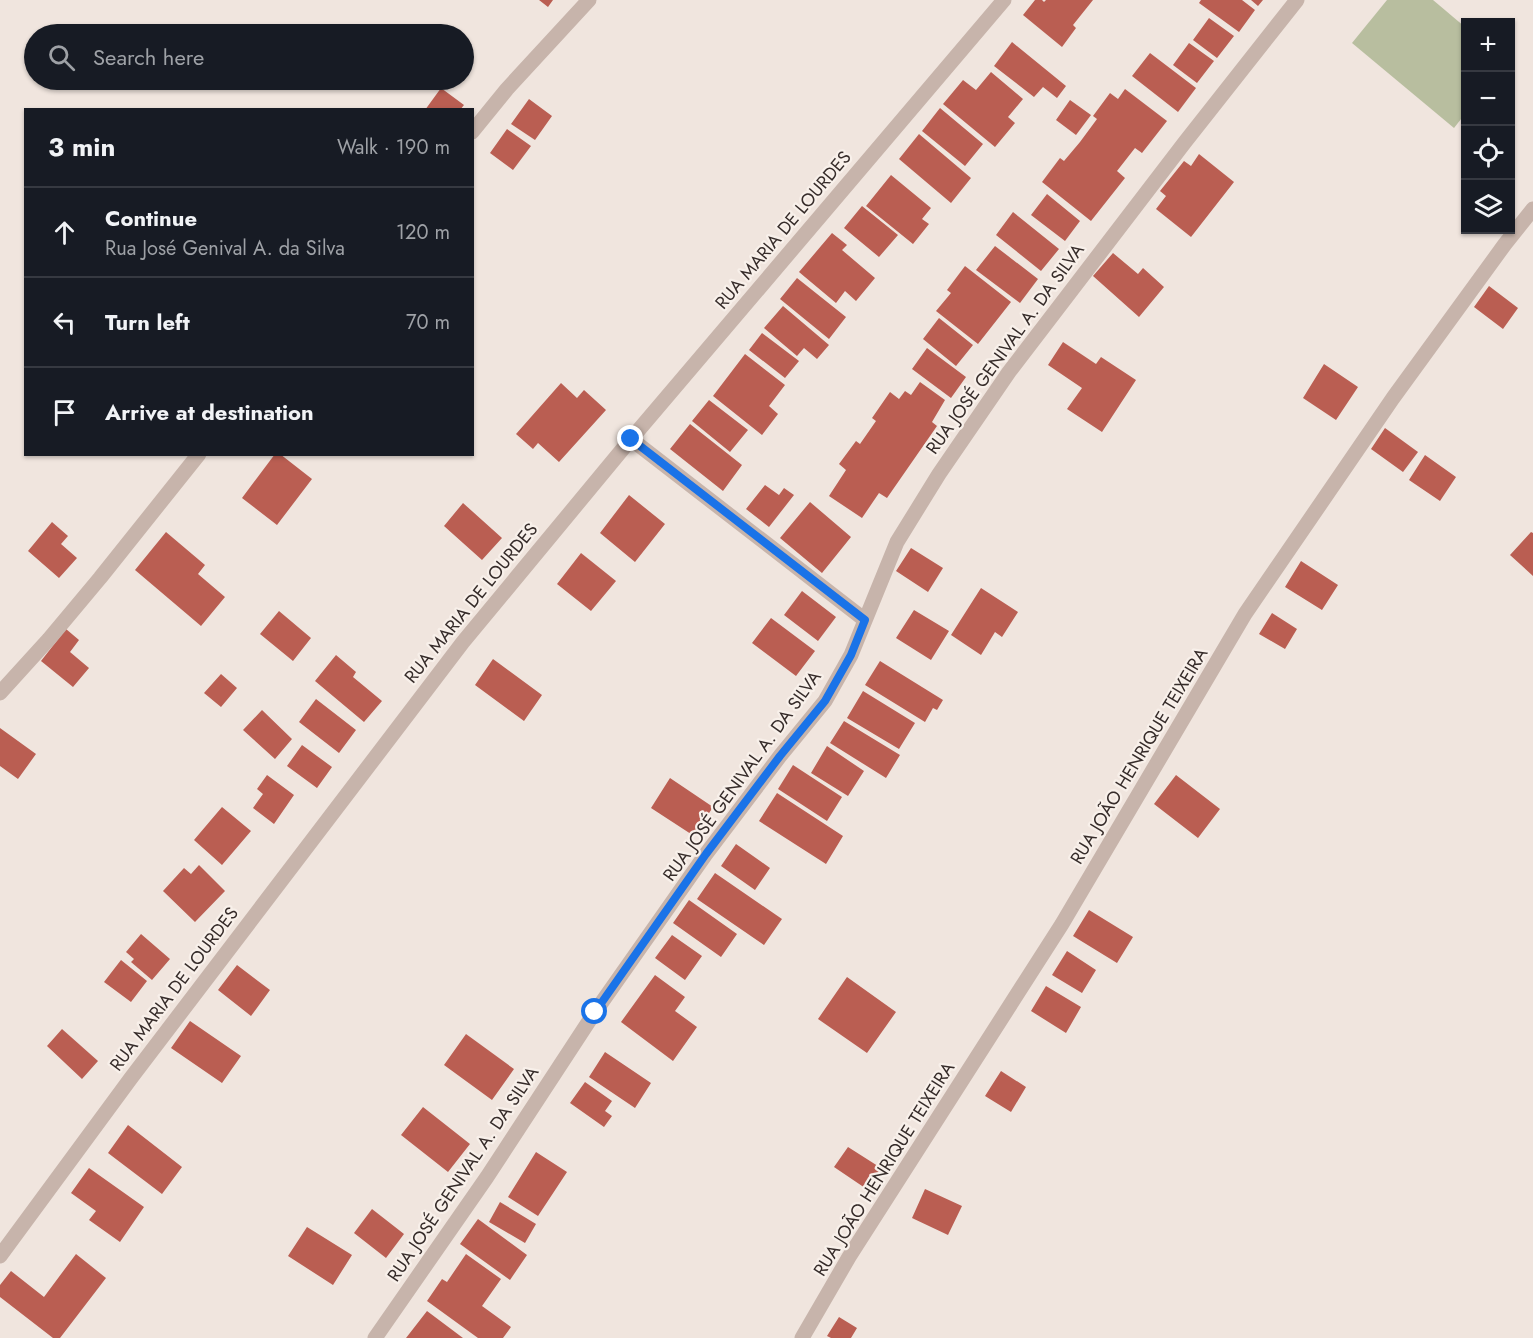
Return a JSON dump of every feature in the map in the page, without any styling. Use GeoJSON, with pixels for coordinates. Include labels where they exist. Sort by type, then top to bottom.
{"type":"FeatureCollection","features":[{"type":"Feature","properties":{"kind":"street"},"geometry":{"type":"LineString","coordinates":[[474,130],[507,89],[588,0]]}},
{"type":"Feature","properties":{"kind":"street","name":"RUA MARIA DE LOURDES"},"geometry":{"type":"LineString","coordinates":[[0,1256],[131,1078],[463,642],[631,439],[1004,0]]}},
{"type":"Feature","properties":{"kind":"street","name":"RUA JOSÉ GENIVAL A. DA SILVA"},"geometry":{"type":"LineString","coordinates":[[375,1338],[486,1177],[595,1012],[706,854],[825,701],[851,655],[897,543],[939,474],[1009,372],[1297,0]]}},
{"type":"Feature","properties":{"kind":"street","name":"RUA JOÃO HENRIQUE TEIXEIRA"},"geometry":{"type":"LineString","coordinates":[[802,1338],[849,1257],[1062,924],[1245,615],[1393,398],[1533,209]]}},
{"type":"Feature","properties":{"kind":"street"},"geometry":{"type":"LineString","coordinates":[[631,439],[865,620]]}},
{"type":"Feature","properties":{"kind":"street"},"geometry":{"type":"LineString","coordinates":[[0,693],[49,639],[197,456]]}},
{"type":"Feature","properties":{"kind":"green space"},"geometry":{"type":"Polygon","coordinates":[[[1387,0],[1433,0],[1461,24],[1461,119],[1454,128],[1352,43],[1387,0]]]}},
{"type":"Feature","properties":{"kind":"building"},"geometry":{"type":"Polygon","coordinates":[[[539,0],[553,0],[548,7],[539,0]]]}},
{"type":"Feature","properties":{"kind":"building"},"geometry":{"type":"Polygon","coordinates":[[[1035,0],[1044,2],[1046,0],[1093,0],[1073,25],[1076,28],[1062,47],[1023,15],[1035,0]]]}},
{"type":"Feature","properties":{"kind":"building"},"geometry":{"type":"Polygon","coordinates":[[[1201,0],[1242,0],[1255,10],[1239,32],[1199,3],[1201,0]]]}},
{"type":"Feature","properties":{"kind":"building"},"geometry":{"type":"Polygon","coordinates":[[[1251,0],[1263,0],[1258,6],[1251,0]]]}},
{"type":"Feature","properties":{"kind":"building"},"geometry":{"type":"Polygon","coordinates":[[[1209,18],[1234,36],[1217,58],[1193,40],[1209,18]]]}},
{"type":"Feature","properties":{"kind":"building"},"geometry":{"type":"Polygon","coordinates":[[[1012,42],[1066,86],[1057,98],[1043,87],[1034,97],[994,66],[1012,42]]]}},
{"type":"Feature","properties":{"kind":"building"},"geometry":{"type":"Polygon","coordinates":[[[1189,43],[1214,61],[1197,83],[1173,65],[1189,43]]]}},
{"type":"Feature","properties":{"kind":"building"},"geometry":{"type":"Polygon","coordinates":[[[1150,53],[1196,88],[1178,112],[1132,76],[1150,53]]]}},
{"type":"Feature","properties":{"kind":"building"},"geometry":{"type":"Polygon","coordinates":[[[991,72],[1023,99],[1008,117],[1015,123],[995,147],[943,104],[963,80],[976,90],[991,72]]]}},
{"type":"Feature","properties":{"kind":"building"},"geometry":{"type":"Polygon","coordinates":[[[1125,89],[1167,121],[1142,153],[1135,148],[1117,171],[1125,178],[1091,221],[1042,182],[1060,158],[1064,161],[1080,142],[1097,119],[1093,116],[1110,93],[1118,99],[1125,89]]]}},
{"type":"Feature","properties":{"kind":"building"},"geometry":{"type":"Polygon","coordinates":[[[440,90],[444,90],[464,105],[462,108],[426,108],[440,90]]]}},
{"type":"Feature","properties":{"kind":"building"},"geometry":{"type":"Polygon","coordinates":[[[529,99],[552,116],[535,140],[511,124],[529,99]]]}},
{"type":"Feature","properties":{"kind":"building"},"geometry":{"type":"Polygon","coordinates":[[[1070,100],[1091,115],[1076,135],[1056,120],[1070,100]]]}},
{"type":"Feature","properties":{"kind":"building"},"geometry":{"type":"Polygon","coordinates":[[[940,108],[983,144],[965,166],[922,131],[940,108]]]}},
{"type":"Feature","properties":{"kind":"building"},"geometry":{"type":"Polygon","coordinates":[[[507,129],[531,146],[513,170],[490,153],[507,129]]]}},
{"type":"Feature","properties":{"kind":"building"},"geometry":{"type":"Polygon","coordinates":[[[919,134],[971,178],[951,203],[899,159],[919,134]]]}},
{"type":"Feature","properties":{"kind":"building"},"geometry":{"type":"Polygon","coordinates":[[[1199,154],[1234,182],[1191,237],[1156,209],[1166,196],[1160,191],[1184,161],[1191,166],[1199,154]]]}},
{"type":"Feature","properties":{"kind":"building"},"geometry":{"type":"Polygon","coordinates":[[[891,175],[931,208],[922,219],[929,224],[913,244],[866,206],[891,175]]]}},
{"type":"Feature","properties":{"kind":"building"},"geometry":{"type":"Polygon","coordinates":[[[1047,194],[1080,221],[1065,241],[1031,215],[1047,194]]]}},
{"type":"Feature","properties":{"kind":"building"},"geometry":{"type":"Polygon","coordinates":[[[862,206],[898,235],[879,257],[844,228],[862,206]]]}},
{"type":"Feature","properties":{"kind":"building"},"geometry":{"type":"Polygon","coordinates":[[[1013,212],[1059,249],[1041,271],[996,235],[1013,212]]]}},
{"type":"Feature","properties":{"kind":"building"},"geometry":{"type":"Polygon","coordinates":[[[832,233],[847,245],[842,250],[875,278],[856,301],[845,291],[836,303],[799,272],[832,233]]]}},
{"type":"Feature","properties":{"kind":"building"},"geometry":{"type":"Polygon","coordinates":[[[995,246],[1038,279],[1020,303],[976,270],[995,246]]]}},
{"type":"Feature","properties":{"kind":"building"},"geometry":{"type":"Polygon","coordinates":[[[1113,253],[1138,274],[1143,268],[1164,287],[1139,317],[1093,276],[1113,253]]]}},
{"type":"Feature","properties":{"kind":"building"},"geometry":{"type":"Polygon","coordinates":[[[965,266],[1011,302],[978,344],[936,311],[951,293],[947,290],[965,266]]]}},
{"type":"Feature","properties":{"kind":"building"},"geometry":{"type":"Polygon","coordinates":[[[797,278],[846,317],[829,339],[780,299],[797,278]]]}},
{"type":"Feature","properties":{"kind":"building"},"geometry":{"type":"Polygon","coordinates":[[[1489,286],[1518,308],[1503,329],[1474,307],[1489,286]]]}},
{"type":"Feature","properties":{"kind":"building"},"geometry":{"type":"Polygon","coordinates":[[[783,306],[829,345],[817,359],[804,348],[797,356],[764,328],[783,306]]]}},
{"type":"Feature","properties":{"kind":"building"},"geometry":{"type":"Polygon","coordinates":[[[939,318],[973,345],[956,366],[923,339],[939,318]]]}},
{"type":"Feature","properties":{"kind":"building"},"geometry":{"type":"Polygon","coordinates":[[[762,333],[799,361],[785,378],[749,350],[762,333]]]}},
{"type":"Feature","properties":{"kind":"building"},"geometry":{"type":"Polygon","coordinates":[[[1063,342],[1096,364],[1101,357],[1136,380],[1102,432],[1067,409],[1082,388],[1048,365],[1063,342]]]}},
{"type":"Feature","properties":{"kind":"building"},"geometry":{"type":"Polygon","coordinates":[[[927,348],[966,377],[951,398],[912,369],[927,348]]]}},
{"type":"Feature","properties":{"kind":"building"},"geometry":{"type":"Polygon","coordinates":[[[745,354],[785,385],[769,406],[778,414],[762,435],[713,396],[745,354]]]}},
{"type":"Feature","properties":{"kind":"building"},"geometry":{"type":"Polygon","coordinates":[[[1324,364],[1358,387],[1336,420],[1303,398],[1324,364]]]}},
{"type":"Feature","properties":{"kind":"building"},"geometry":{"type":"Polygon","coordinates":[[[920,382],[945,400],[932,422],[937,426],[887,498],[879,493],[862,518],[829,496],[846,470],[839,464],[856,441],[860,444],[876,421],[872,418],[890,392],[899,399],[905,391],[911,395],[920,382]]]}},
{"type":"Feature","properties":{"kind":"building"},"geometry":{"type":"Polygon","coordinates":[[[561,383],[577,398],[584,390],[606,410],[559,462],[538,443],[533,449],[516,434],[561,383]]]}},
{"type":"Feature","properties":{"kind":"building"},"geometry":{"type":"Polygon","coordinates":[[[709,400],[748,430],[730,452],[692,421],[709,400]]]}},
{"type":"Feature","properties":{"kind":"building"},"geometry":{"type":"Polygon","coordinates":[[[690,424],[742,465],[723,491],[670,449],[690,424]]]}},
{"type":"Feature","properties":{"kind":"building"},"geometry":{"type":"Polygon","coordinates":[[[1385,428],[1418,452],[1403,472],[1371,449],[1385,428]]]}},
{"type":"Feature","properties":{"kind":"building"},"geometry":{"type":"Polygon","coordinates":[[[1425,455],[1456,477],[1440,501],[1409,480],[1425,455]]]}},
{"type":"Feature","properties":{"kind":"building"},"geometry":{"type":"Polygon","coordinates":[[[274,456],[283,456],[312,479],[277,525],[242,498],[274,456]]]}},
{"type":"Feature","properties":{"kind":"building"},"geometry":{"type":"Polygon","coordinates":[[[765,485],[779,495],[784,488],[794,495],[769,527],[746,509],[765,485]]]}},
{"type":"Feature","properties":{"kind":"building"},"geometry":{"type":"Polygon","coordinates":[[[629,495],[665,524],[635,562],[600,533],[629,495]]]}},
{"type":"Feature","properties":{"kind":"building"},"geometry":{"type":"Polygon","coordinates":[[[810,502],[851,537],[822,573],[780,538],[810,502]]]}},
{"type":"Feature","properties":{"kind":"building"},"geometry":{"type":"Polygon","coordinates":[[[463,503],[502,538],[482,560],[444,526],[463,503]]]}},
{"type":"Feature","properties":{"kind":"building"},"geometry":{"type":"Polygon","coordinates":[[[52,522],[68,536],[61,544],[77,558],[59,578],[28,551],[52,522]]]}},
{"type":"Feature","properties":{"kind":"building"},"geometry":{"type":"Polygon","coordinates":[[[166,532],[205,565],[198,574],[225,597],[201,626],[135,570],[166,532]]]}},
{"type":"Feature","properties":{"kind":"building"},"geometry":{"type":"Polygon","coordinates":[[[1531,532],[1533,533],[1533,576],[1510,555],[1531,532]]]}},
{"type":"Feature","properties":{"kind":"building"},"geometry":{"type":"Polygon","coordinates":[[[911,548],[943,568],[928,592],[896,571],[911,548]]]}},
{"type":"Feature","properties":{"kind":"building"},"geometry":{"type":"Polygon","coordinates":[[[581,553],[616,581],[591,611],[557,584],[581,553]]]}},
{"type":"Feature","properties":{"kind":"building"},"geometry":{"type":"Polygon","coordinates":[[[1301,561],[1338,585],[1322,610],[1285,587],[1301,561]]]}},
{"type":"Feature","properties":{"kind":"building"},"geometry":{"type":"Polygon","coordinates":[[[981,588],[1018,612],[1002,637],[995,632],[981,655],[951,635],[981,588]]]}},
{"type":"Feature","properties":{"kind":"building"},"geometry":{"type":"Polygon","coordinates":[[[802,591],[836,617],[818,641],[784,615],[802,591]]]}},
{"type":"Feature","properties":{"kind":"building"},"geometry":{"type":"Polygon","coordinates":[[[914,610],[949,631],[931,660],[896,638],[914,610]]]}},
{"type":"Feature","properties":{"kind":"building"},"geometry":{"type":"Polygon","coordinates":[[[279,611],[311,638],[293,661],[260,634],[279,611]]]}},
{"type":"Feature","properties":{"kind":"building"},"geometry":{"type":"Polygon","coordinates":[[[1272,613],[1297,629],[1285,649],[1259,634],[1272,613]]]}},
{"type":"Feature","properties":{"kind":"building"},"geometry":{"type":"Polygon","coordinates":[[[771,618],[815,651],[796,676],[752,643],[771,618]]]}},
{"type":"Feature","properties":{"kind":"building"},"geometry":{"type":"Polygon","coordinates":[[[66,629],[79,640],[70,652],[89,668],[73,687],[41,661],[66,629]]]}},
{"type":"Feature","properties":{"kind":"building"},"geometry":{"type":"Polygon","coordinates":[[[336,655],[356,672],[353,677],[382,701],[364,722],[315,681],[336,655]]]}},
{"type":"Feature","properties":{"kind":"building"},"geometry":{"type":"Polygon","coordinates":[[[493,659],[542,695],[524,721],[475,685],[493,659]]]}},
{"type":"Feature","properties":{"kind":"building"},"geometry":{"type":"Polygon","coordinates":[[[880,661],[943,700],[937,710],[933,708],[925,722],[865,685],[880,661]]]}},
{"type":"Feature","properties":{"kind":"building"},"geometry":{"type":"Polygon","coordinates":[[[221,674],[237,688],[221,707],[204,693],[221,674]]]}},
{"type":"Feature","properties":{"kind":"building"},"geometry":{"type":"Polygon","coordinates":[[[863,691],[915,723],[899,749],[847,718],[863,691]]]}},
{"type":"Feature","properties":{"kind":"building"},"geometry":{"type":"Polygon","coordinates":[[[316,699],[356,730],[339,753],[299,722],[316,699]]]}},
{"type":"Feature","properties":{"kind":"building"},"geometry":{"type":"Polygon","coordinates":[[[262,710],[292,739],[275,759],[243,730],[262,710]]]}},
{"type":"Feature","properties":{"kind":"building"},"geometry":{"type":"Polygon","coordinates":[[[844,721],[900,755],[886,778],[830,743],[844,721]]]}},
{"type":"Feature","properties":{"kind":"building"},"geometry":{"type":"Polygon","coordinates":[[[0,728],[36,754],[18,779],[0,766],[0,728]]]}},
{"type":"Feature","properties":{"kind":"building"},"geometry":{"type":"Polygon","coordinates":[[[302,745],[332,767],[317,788],[287,766],[302,745]]]}},
{"type":"Feature","properties":{"kind":"building"},"geometry":{"type":"Polygon","coordinates":[[[827,746],[864,771],[848,796],[811,773],[827,746]]]}},
{"type":"Feature","properties":{"kind":"building"},"geometry":{"type":"Polygon","coordinates":[[[793,765],[842,797],[827,821],[778,789],[793,765]]]}},
{"type":"Feature","properties":{"kind":"building"},"geometry":{"type":"Polygon","coordinates":[[[267,775],[294,795],[274,824],[253,808],[263,794],[257,789],[267,775]]]}},
{"type":"Feature","properties":{"kind":"building"},"geometry":{"type":"Polygon","coordinates":[[[1176,775],[1220,809],[1198,838],[1154,804],[1176,775]]]}},
{"type":"Feature","properties":{"kind":"building"},"geometry":{"type":"Polygon","coordinates":[[[670,778],[713,807],[694,836],[651,808],[670,778]]]}},
{"type":"Feature","properties":{"kind":"building"},"geometry":{"type":"Polygon","coordinates":[[[777,793],[843,836],[826,864],[759,821],[777,793]]]}},
{"type":"Feature","properties":{"kind":"building"},"geometry":{"type":"Polygon","coordinates":[[[222,807],[251,831],[222,865],[194,840],[222,807]]]}},
{"type":"Feature","properties":{"kind":"building"},"geometry":{"type":"Polygon","coordinates":[[[736,844],[770,868],[755,890],[721,866],[736,844]]]}},
{"type":"Feature","properties":{"kind":"building"},"geometry":{"type":"Polygon","coordinates":[[[199,865],[225,891],[195,922],[163,891],[184,868],[191,874],[199,865]]]}},
{"type":"Feature","properties":{"kind":"building"},"geometry":{"type":"Polygon","coordinates":[[[715,873],[782,919],[764,945],[697,899],[715,873]]]}},
{"type":"Feature","properties":{"kind":"building"},"geometry":{"type":"Polygon","coordinates":[[[689,900],[737,934],[721,957],[673,923],[689,900]]]}},
{"type":"Feature","properties":{"kind":"building"},"geometry":{"type":"Polygon","coordinates":[[[1089,910],[1133,937],[1117,963],[1073,936],[1089,910]]]}},
{"type":"Feature","properties":{"kind":"building"},"geometry":{"type":"Polygon","coordinates":[[[141,934],[170,959],[152,980],[131,962],[134,959],[126,952],[141,934]]]}},
{"type":"Feature","properties":{"kind":"building"},"geometry":{"type":"Polygon","coordinates":[[[672,935],[702,956],[685,980],[655,958],[672,935]]]}},
{"type":"Feature","properties":{"kind":"building"},"geometry":{"type":"Polygon","coordinates":[[[1067,951],[1096,970],[1082,993],[1052,975],[1067,951]]]}},
{"type":"Feature","properties":{"kind":"building"},"geometry":{"type":"Polygon","coordinates":[[[121,960],[147,981],[131,1002],[104,982],[121,960]]]}},
{"type":"Feature","properties":{"kind":"building"},"geometry":{"type":"Polygon","coordinates":[[[237,965],[270,990],[251,1016],[218,990],[237,965]]]}},
{"type":"Feature","properties":{"kind":"building"},"geometry":{"type":"Polygon","coordinates":[[[655,975],[685,997],[675,1011],[697,1027],[673,1061],[621,1022],[655,975]]]}},
{"type":"Feature","properties":{"kind":"building"},"geometry":{"type":"Polygon","coordinates":[[[847,977],[896,1012],[867,1053],[818,1019],[847,977]]]}},
{"type":"Feature","properties":{"kind":"building"},"geometry":{"type":"Polygon","coordinates":[[[1046,986],[1081,1007],[1066,1033],[1031,1011],[1046,986]]]}},
{"type":"Feature","properties":{"kind":"building"},"geometry":{"type":"Polygon","coordinates":[[[190,1021],[241,1056],[222,1083],[171,1048],[190,1021]]]}},
{"type":"Feature","properties":{"kind":"building"},"geometry":{"type":"Polygon","coordinates":[[[62,1029],[98,1061],[82,1079],[47,1046],[62,1029]]]}},
{"type":"Feature","properties":{"kind":"building"},"geometry":{"type":"Polygon","coordinates":[[[466,1034],[514,1069],[492,1100],[444,1065],[466,1034]]]}},
{"type":"Feature","properties":{"kind":"building"},"geometry":{"type":"Polygon","coordinates":[[[605,1052],[651,1083],[635,1108],[589,1077],[605,1052]]]}},
{"type":"Feature","properties":{"kind":"building"},"geometry":{"type":"Polygon","coordinates":[[[1001,1071],[1026,1087],[1011,1112],[985,1096],[1001,1071]]]}},
{"type":"Feature","properties":{"kind":"building"},"geometry":{"type":"Polygon","coordinates":[[[585,1082],[612,1101],[605,1111],[612,1116],[604,1127],[570,1103],[585,1082]]]}},
{"type":"Feature","properties":{"kind":"building"},"geometry":{"type":"Polygon","coordinates":[[[423,1107],[470,1144],[448,1172],[401,1135],[423,1107]]]}},
{"type":"Feature","properties":{"kind":"building"},"geometry":{"type":"Polygon","coordinates":[[[128,1125],[182,1167],[162,1194],[108,1153],[128,1125]]]}},
{"type":"Feature","properties":{"kind":"building"},"geometry":{"type":"Polygon","coordinates":[[[848,1147],[881,1168],[868,1190],[834,1167],[848,1147]]]}},
{"type":"Feature","properties":{"kind":"building"},"geometry":{"type":"Polygon","coordinates":[[[536,1152],[567,1172],[538,1216],[508,1197],[536,1152]]]}},
{"type":"Feature","properties":{"kind":"building"},"geometry":{"type":"Polygon","coordinates":[[[89,1168],[144,1207],[120,1242],[89,1220],[96,1211],[71,1193],[89,1168]]]}},
{"type":"Feature","properties":{"kind":"building"},"geometry":{"type":"Polygon","coordinates":[[[925,1189],[962,1206],[948,1235],[912,1218],[925,1189]]]}},
{"type":"Feature","properties":{"kind":"building"},"geometry":{"type":"Polygon","coordinates":[[[500,1202],[536,1224],[525,1243],[489,1222],[500,1202]]]}},
{"type":"Feature","properties":{"kind":"building"},"geometry":{"type":"Polygon","coordinates":[[[372,1209],[404,1234],[386,1258],[354,1233],[372,1209]]]}},
{"type":"Feature","properties":{"kind":"building"},"geometry":{"type":"Polygon","coordinates":[[[478,1219],[527,1255],[510,1280],[460,1244],[478,1219]]]}},
{"type":"Feature","properties":{"kind":"building"},"geometry":{"type":"Polygon","coordinates":[[[307,1227],[352,1255],[333,1285],[288,1256],[307,1227]]]}},
{"type":"Feature","properties":{"kind":"building"},"geometry":{"type":"Polygon","coordinates":[[[76,1254],[106,1278],[60,1338],[53,1338],[0,1297],[0,1285],[11,1271],[44,1297],[76,1254]]]}},
{"type":"Feature","properties":{"kind":"building"},"geometry":{"type":"Polygon","coordinates":[[[466,1254],[501,1279],[482,1306],[511,1327],[503,1338],[478,1338],[427,1301],[442,1279],[447,1282],[466,1254]]]}},
{"type":"Feature","properties":{"kind":"building"},"geometry":{"type":"Polygon","coordinates":[[[427,1311],[463,1338],[406,1338],[427,1311]]]}},
{"type":"Feature","properties":{"kind":"building"},"geometry":{"type":"Polygon","coordinates":[[[839,1317],[857,1328],[851,1338],[827,1336],[839,1317]]]}},
{"type":"Feature","properties":{"kind":"route"},"geometry":{"type":"LineString","coordinates":[[595,1012],[706,854],[825,701],[851,655],[865,620],[631,439]]}}]}
